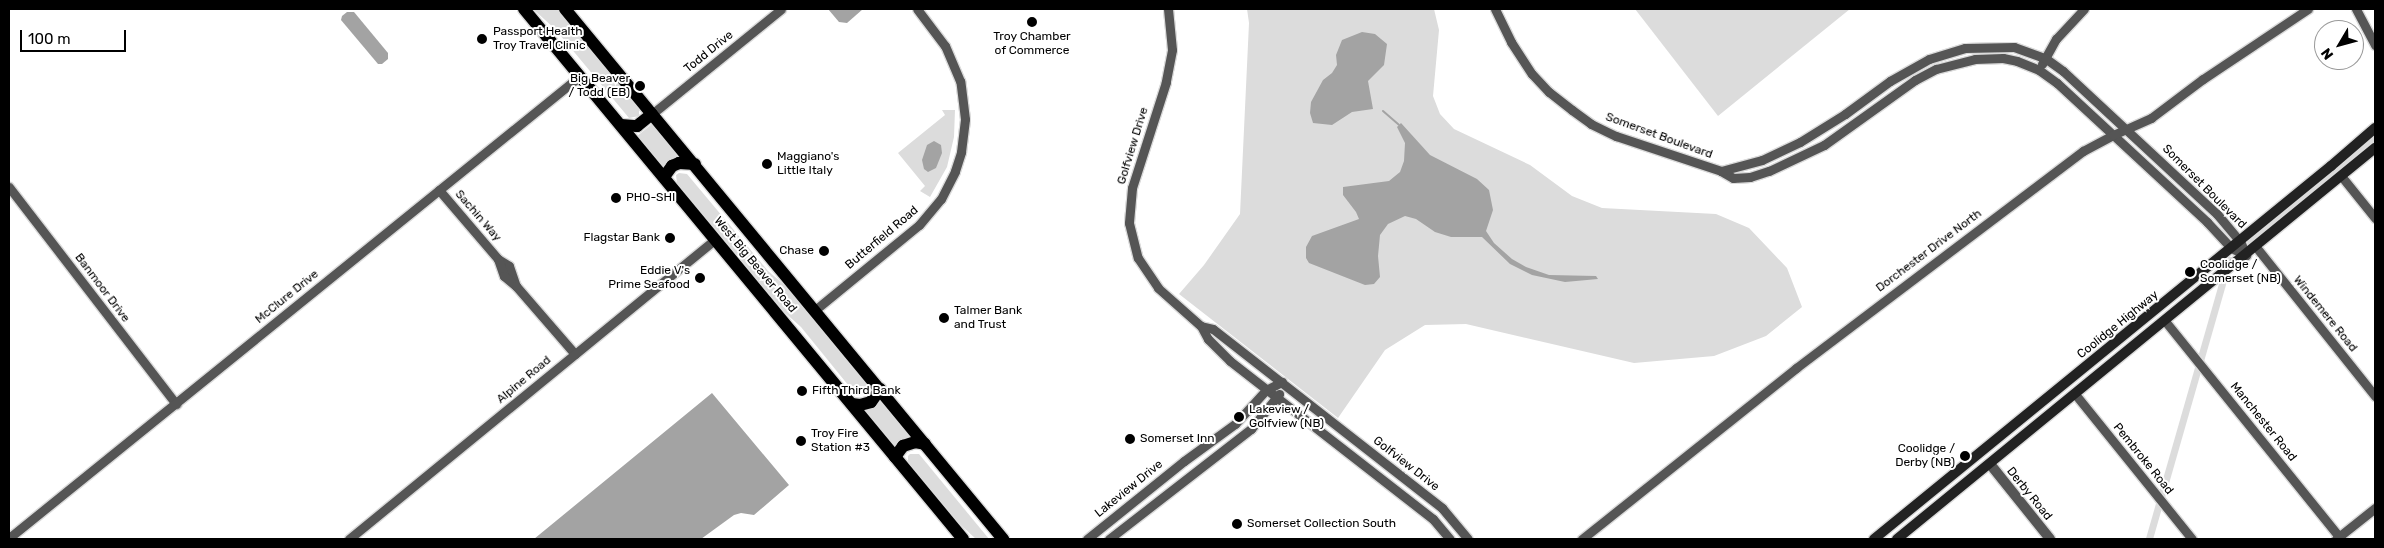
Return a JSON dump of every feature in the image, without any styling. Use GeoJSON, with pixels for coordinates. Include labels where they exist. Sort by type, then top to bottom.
{"type":"FeatureCollection","features":[{"type":"Feature","properties":{"kind":"main road","name":"West Big Beaver Road"},"geometry":{"type":"LineString","coordinates":[[524,9],[963,539]]}},
{"type":"Feature","properties":{"kind":"main road","name":"West Big Beaver Road"},"geometry":{"type":"LineString","coordinates":[[565,9],[1003,539]]}},
{"type":"Feature","properties":{"kind":"main road"},"geometry":{"type":"LineString","coordinates":[[621,125],[637,126],[652,114]]}},
{"type":"Feature","properties":{"kind":"main road","name":"Coolidge Highway"},"geometry":{"type":"LineString","coordinates":[[1874,539],[2240,241],[2375,128]]}},
{"type":"Feature","properties":{"kind":"main road"},"geometry":{"type":"LineString","coordinates":[[1897,539],[2375,148]]}},
{"type":"Feature","properties":{"kind":"main road"},"geometry":{"type":"LineString","coordinates":[[664,177],[672,166],[695,164]]}},
{"type":"Feature","properties":{"kind":"main road"},"geometry":{"type":"LineString","coordinates":[[852,404],[860,405],[871,402],[880,389]]}},
{"type":"Feature","properties":{"kind":"main road"},"geometry":{"type":"LineString","coordinates":[[895,457],[903,446],[915,442],[925,444]]}},
{"type":"Feature","properties":{"kind":"main road"},"geometry":{"type":"LineString","coordinates":[[1932,492],[1939,500],[1938,507]]}},
{"type":"Feature","properties":{"kind":"street","name":"Todd Drive"},"geometry":{"type":"LineString","coordinates":[[652,114],[781,9]]}},
{"type":"Feature","properties":{"kind":"street","name":"Butterfield Road"},"geometry":{"type":"LineString","coordinates":[[815,310],[919,225],[941,199],[955,171],[961,152],[965,119],[960,81],[945,46],[918,9]]}},
{"type":"Feature","properties":{"kind":"street","name":"Golfview Drive"},"geometry":{"type":"LineString","coordinates":[[1168,9],[1171,26],[1170,58],[1166,82],[1132,188],[1129,223],[1138,258],[1163,293],[1201,326],[1208,339],[1219,350],[1266,390],[1433,519],[1450,539]]}},
{"type":"Feature","properties":{"kind":"street","name":"Somerset Boulevard"},"geometry":{"type":"LineString","coordinates":[[1496,9],[1511,42],[1532,74],[1549,92],[1591,124],[1616,136],[1721,172],[1733,178],[1742,178],[1792,161],[1824,145],[1915,80],[1936,69],[1959,62],[1990,58],[2017,61],[2039,70],[2057,83],[2207,222],[2231,248],[2246,255]]}},
{"type":"Feature","properties":{"kind":"street"},"geometry":{"type":"LineString","coordinates":[[2039,70],[2064,28],[2084,9]]}},
{"type":"Feature","properties":{"kind":"street","name":"Dorchester Drive North"},"geometry":{"type":"LineString","coordinates":[[1582,539],[1886,299],[2083,152],[2113,134],[2159,112],[2203,79],[2308,9]]}},
{"type":"Feature","properties":{"kind":"street"},"geometry":{"type":"LineString","coordinates":[[2356,9],[2375,45]]}},
{"type":"Feature","properties":{"kind":"street","name":"Somerset Boulevard"},"geometry":{"type":"LineString","coordinates":[[1721,172],[1762,160],[1800,142],[1913,67],[1953,51],[1982,46],[2014,46],[2045,58],[2063,71],[2217,214],[2240,241],[2246,255]]}},
{"type":"Feature","properties":{"kind":"street","name":"McClure Drive"},"geometry":{"type":"LineString","coordinates":[[10,538],[580,76]]}},
{"type":"Feature","properties":{"kind":"street"},"geometry":{"type":"LineString","coordinates":[[2342,176],[2375,218]]}},
{"type":"Feature","properties":{"kind":"street","name":"Banmoor Drive"},"geometry":{"type":"LineString","coordinates":[[9,186],[176,404]]}},
{"type":"Feature","properties":{"kind":"street","name":"Sachin Way"},"geometry":{"type":"LineString","coordinates":[[439,190],[498,259],[501,272],[516,286],[575,354]]}},
{"type":"Feature","properties":{"kind":"street","name":"Alpine Road"},"geometry":{"type":"LineString","coordinates":[[349,539],[716,239]]}},
{"type":"Feature","properties":{"kind":"street","name":"Windemere Road"},"geometry":{"type":"LineString","coordinates":[[2256,247],[2375,396]]}},
{"type":"Feature","properties":{"kind":"street","name":"Manchester Road"},"geometry":{"type":"LineString","coordinates":[[2165,321],[2339,538]]}},
{"type":"Feature","properties":{"kind":"street","name":"Golfview Drive"},"geometry":{"type":"LineString","coordinates":[[1201,326],[1213,329],[1442,508],[1468,539]]}},
{"type":"Feature","properties":{"kind":"street"},"geometry":{"type":"LineString","coordinates":[[1109,539],[1244,435],[1278,398],[1282,382]]}},
{"type":"Feature","properties":{"kind":"street","name":"Lakeview Drive"},"geometry":{"type":"LineString","coordinates":[[1087,539],[1184,460],[1235,424],[1266,390],[1282,382]]}},
{"type":"Feature","properties":{"kind":"street","name":"Pembroke Road"},"geometry":{"type":"LineString","coordinates":[[2075,394],[2192,539]]}},
{"type":"Feature","properties":{"kind":"street","name":"Derby Road"},"geometry":{"type":"LineString","coordinates":[[1990,464],[2050,539]]}},
{"type":"Feature","properties":{"kind":"street"},"geometry":{"type":"LineString","coordinates":[[2339,538],[2375,508]]}},
{"type":"Feature","properties":{"kind":"shaded area"},"geometry":{"type":"Polygon","coordinates":[[[533,9],[557,9],[639,109],[639,116],[629,118],[555,29],[533,9]]]}},
{"type":"Feature","properties":{"kind":"shaded area"},"geometry":{"type":"Polygon","coordinates":[[[828,9],[863,9],[847,23],[839,22],[828,9]]]}},
{"type":"Feature","properties":{"kind":"shaded area"},"geometry":{"type":"Polygon","coordinates":[[[1247,9],[1434,9],[1439,30],[1433,96],[1440,114],[1454,129],[1530,165],[1572,196],[1602,208],[1716,214],[1749,228],[1787,268],[1802,307],[1766,336],[1714,356],[1634,363],[1466,324],[1425,325],[1385,350],[1338,418],[1179,294],[1204,265],[1240,214],[1249,23],[1247,9]]]}},
{"type":"Feature","properties":{"kind":"shaded area"},"geometry":{"type":"Polygon","coordinates":[[[1635,9],[1850,9],[1718,116],[1635,9]]]}},
{"type":"Feature","properties":{"kind":"shaded area"},"geometry":{"type":"Polygon","coordinates":[[[347,12],[354,12],[388,53],[388,59],[382,64],[378,64],[341,20],[342,16],[347,12]]]}},
{"type":"Feature","properties":{"kind":"shaded area"},"geometry":{"type":"Polygon","coordinates":[[[1362,32],[1375,34],[1387,44],[1384,65],[1368,81],[1373,109],[1352,112],[1332,125],[1313,123],[1310,113],[1311,102],[1323,80],[1332,73],[1337,65],[1336,55],[1342,40],[1362,32]]]}},
{"type":"Feature","properties":{"kind":"shaded area"},"geometry":{"type":"Polygon","coordinates":[[[942,110],[955,110],[954,137],[947,167],[930,197],[920,191],[925,186],[898,153],[945,115],[942,110]]]}},
{"type":"Feature","properties":{"kind":"shaded area"},"geometry":{"type":"Polygon","coordinates":[[[1401,123],[1430,155],[1477,179],[1489,190],[1493,210],[1486,231],[1494,243],[1512,259],[1526,267],[1549,275],[1596,276],[1598,279],[1565,282],[1532,275],[1510,264],[1482,237],[1451,237],[1435,232],[1416,219],[1405,216],[1388,224],[1380,235],[1378,256],[1380,277],[1374,284],[1365,285],[1309,263],[1306,258],[1306,247],[1312,236],[1359,219],[1343,195],[1343,187],[1389,181],[1400,172],[1404,161],[1405,143],[1397,127],[1401,123]]]}},
{"type":"Feature","properties":{"kind":"shaded area"},"geometry":{"type":"Polygon","coordinates":[[[652,124],[680,158],[665,170],[637,136],[652,124]]]}},
{"type":"Feature","properties":{"kind":"shaded area"},"geometry":{"type":"Polygon","coordinates":[[[2375,133],[2375,142],[2362,155],[2248,245],[2247,241],[2375,133]]]}},
{"type":"Feature","properties":{"kind":"shaded area"},"geometry":{"type":"Polygon","coordinates":[[[934,141],[941,145],[942,153],[936,168],[928,172],[924,169],[922,160],[927,145],[934,141]]]}},
{"type":"Feature","properties":{"kind":"shaded area"},"geometry":{"type":"Polygon","coordinates":[[[679,173],[687,174],[768,271],[787,287],[869,385],[869,393],[857,396],[801,327],[783,311],[677,183],[676,175],[679,173]]]}},
{"type":"Feature","properties":{"kind":"shaded area"},"geometry":{"type":"Polygon","coordinates":[[[2227,256],[2234,258],[2153,539],[2146,539],[2227,256]]]}},
{"type":"Feature","properties":{"kind":"shaded area"},"geometry":{"type":"Polygon","coordinates":[[[712,393],[789,485],[754,515],[741,513],[734,515],[701,539],[534,539],[712,393]]]}},
{"type":"Feature","properties":{"kind":"shaded area"},"geometry":{"type":"Polygon","coordinates":[[[881,401],[910,436],[894,447],[865,410],[874,407],[881,401]]]}},
{"type":"Feature","properties":{"kind":"shaded area"},"geometry":{"type":"Polygon","coordinates":[[[910,454],[919,454],[989,539],[976,539],[954,519],[908,463],[908,456],[910,454]]]}},
{"type":"Feature","properties":{"kind":"waterway"},"geometry":{"type":"LineString","coordinates":[[1383,111],[1399,125]]}},
{"type":"Feature","properties":{"kind":"place","name":"Troy Chamber of Commerce"},"geometry":{"type":"Point","coordinates":[1032,22]}},
{"type":"Feature","properties":{"kind":"place","name":"Passport Health Troy Travel Clinic"},"geometry":{"type":"Point","coordinates":[482,39]}},
{"type":"Feature","properties":{"kind":"place","name":"Big Beaver / Todd (EB)"},"geometry":{"type":"Point","coordinates":[640,86]}},
{"type":"Feature","properties":{"kind":"place","name":"Maggiano's Little Italy"},"geometry":{"type":"Point","coordinates":[767,164]}},
{"type":"Feature","properties":{"kind":"place","name":"PHO-SHI"},"geometry":{"type":"Point","coordinates":[616,198]}},
{"type":"Feature","properties":{"kind":"place","name":"Flagstar Bank"},"geometry":{"type":"Point","coordinates":[670,238]}},
{"type":"Feature","properties":{"kind":"place","name":"Chase"},"geometry":{"type":"Point","coordinates":[824,251]}},
{"type":"Feature","properties":{"kind":"place","name":"Coolidge / Somerset (NB)"},"geometry":{"type":"Point","coordinates":[2190,272]}},
{"type":"Feature","properties":{"kind":"place","name":"Eddie V's Prime Seafood"},"geometry":{"type":"Point","coordinates":[700,278]}},
{"type":"Feature","properties":{"kind":"place","name":"Talmer Bank and Trust"},"geometry":{"type":"Point","coordinates":[944,318]}},
{"type":"Feature","properties":{"kind":"place","name":"Fifth Third Bank"},"geometry":{"type":"Point","coordinates":[802,391]}},
{"type":"Feature","properties":{"kind":"place","name":"Lakeview / Golfview (NB)"},"geometry":{"type":"Point","coordinates":[1239,417]}},
{"type":"Feature","properties":{"kind":"place","name":"Somerset Inn"},"geometry":{"type":"Point","coordinates":[1130,439]}},
{"type":"Feature","properties":{"kind":"place","name":"Troy Fire Station #3"},"geometry":{"type":"Point","coordinates":[801,441]}},
{"type":"Feature","properties":{"kind":"place","name":"Coolidge / Derby (NB)"},"geometry":{"type":"Point","coordinates":[1965,456]}},
{"type":"Feature","properties":{"kind":"place","name":"Somerset Collection South"},"geometry":{"type":"Point","coordinates":[1237,524]}}]}
